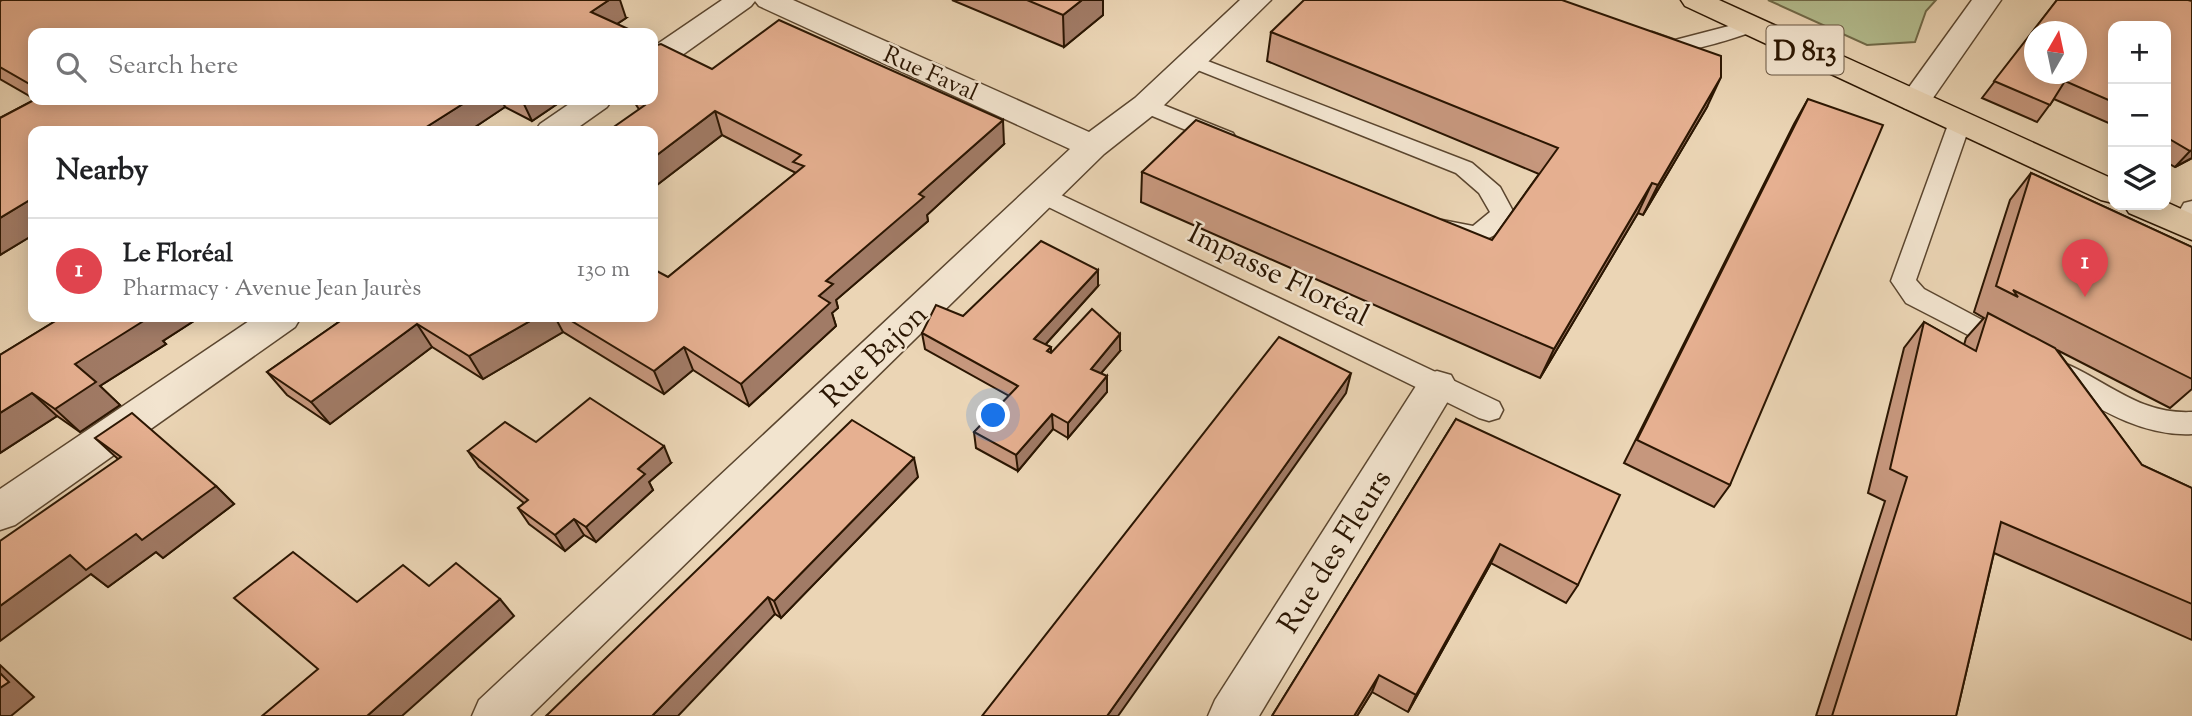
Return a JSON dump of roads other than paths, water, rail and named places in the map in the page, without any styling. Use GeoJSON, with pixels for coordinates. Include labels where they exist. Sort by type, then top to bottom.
{"type":"FeatureCollection","features":[{"type":"Feature","properties":{"kind":"main road","name":"D 813"},"geometry":{"type":"LineString","coordinates":[[1695,0],[2108,190]]}},
{"type":"Feature","properties":{"kind":"main road"},"geometry":{"type":"LineString","coordinates":[[2157,210],[2189,220]]}},
{"type":"Feature","properties":{"kind":"street"},"geometry":{"type":"LineString","coordinates":[[658,58],[741,0]]}},
{"type":"Feature","properties":{"kind":"street","name":"Rue Faval"},"geometry":{"type":"LineString","coordinates":[[769,0],[1092,146]]}},
{"type":"Feature","properties":{"kind":"street","name":"Rue Bajon"},"geometry":{"type":"LineString","coordinates":[[496,716],[1092,146],[1146,105],[1257,0]]}},
{"type":"Feature","properties":{"kind":"street"},"geometry":{"type":"LineString","coordinates":[[1915,101],[1987,0]]}},
{"type":"Feature","properties":{"kind":"street"},"geometry":{"type":"LineString","coordinates":[[558,126],[589,105]]}},
{"type":"Feature","properties":{"kind":"street"},"geometry":{"type":"LineString","coordinates":[[0,512],[275,322]]}},
{"type":"Feature","properties":{"kind":"street","name":"Rue des Fleurs"},"geometry":{"type":"LineString","coordinates":[[1231,716],[1437,386]]}},
{"type":"Feature","properties":{"kind":"lane"},"geometry":{"type":"LineString","coordinates":[[1639,33],[1674,47],[1752,26]]}},
{"type":"Feature","properties":{"kind":"lane"},"geometry":{"type":"LineString","coordinates":[[1192,61],[1464,168],[1491,188],[1502,214],[1486,232],[1472,235],[1453,232],[1428,222]]}},
{"type":"Feature","properties":{"kind":"lane"},"geometry":{"type":"LineString","coordinates":[[1146,105],[1248,147]]}},
{"type":"Feature","properties":{"kind":"lane"},"geometry":{"type":"LineString","coordinates":[[1960,122],[1903,281],[1915,296],[2140,416],[2180,425],[2192,423]]}},
{"type":"Feature","properties":{"kind":"lane","name":"Impasse Floréal"},"geometry":{"type":"LineString","coordinates":[[1041,194],[1489,410]]}},
{"type":"Feature","properties":{"kind":"place","name":"Le Floréal"},"geometry":{"type":"Point","coordinates":[2085,297]}}]}
